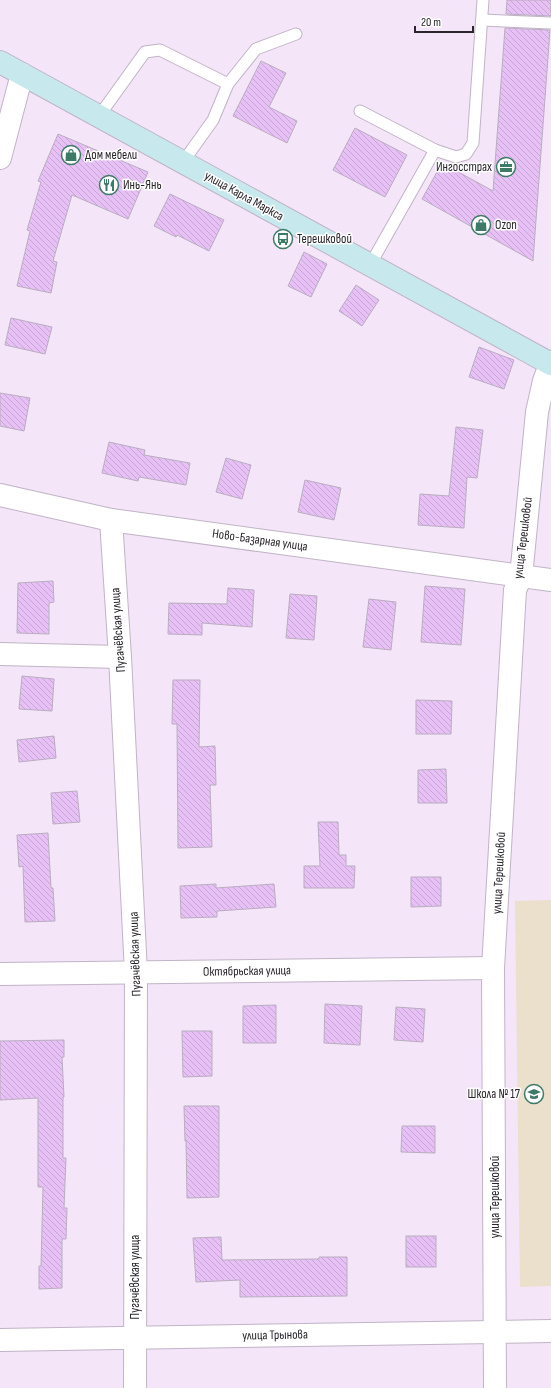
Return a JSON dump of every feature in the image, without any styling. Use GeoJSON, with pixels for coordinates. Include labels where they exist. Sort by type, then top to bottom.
{"type":"FeatureCollection","features":[{"type":"Feature","properties":{"kind":"street","name":"улица Карла Маркса"},"geometry":{"type":"LineString","coordinates":[[0,62],[551,363]]}},
{"type":"Feature","properties":{"kind":"street"},"geometry":{"type":"LineString","coordinates":[[0,158],[22,74]]}},
{"type":"Feature","properties":{"kind":"street","name":"улица Терешковой"},"geometry":{"type":"LineString","coordinates":[[495,1388],[493,968],[515,590],[521,576],[537,412],[544,381],[551,363]]}},
{"type":"Feature","properties":{"kind":"street","name":"Ново-Базарная улица"},"geometry":{"type":"LineString","coordinates":[[0,495],[111,520],[551,580]]}},
{"type":"Feature","properties":{"kind":"street","name":"Пугачёвская улица"},"geometry":{"type":"LineString","coordinates":[[111,520],[120,656],[136,973],[135,1388]]}},
{"type":"Feature","properties":{"kind":"street"},"geometry":{"type":"LineString","coordinates":[[0,654],[120,656]]}},
{"type":"Feature","properties":{"kind":"street","name":"Октябрьская улица"},"geometry":{"type":"LineString","coordinates":[[0,974],[493,968]]}},
{"type":"Feature","properties":{"kind":"street","name":"улица Трынова"},"geometry":{"type":"LineString","coordinates":[[0,1340],[551,1331]]}},
{"type":"Feature","properties":{"kind":"lane"},"geometry":{"type":"LineString","coordinates":[[360,111],[435,150],[456,157],[466,154],[473,143],[483,0]]}},
{"type":"Feature","properties":{"kind":"lane"},"geometry":{"type":"LineString","coordinates":[[482,20],[551,23]]}},
{"type":"Feature","properties":{"kind":"lane"},"geometry":{"type":"LineString","coordinates":[[183,162],[213,120],[228,84],[256,49],[296,34]]}},
{"type":"Feature","properties":{"kind":"lane"},"geometry":{"type":"LineString","coordinates":[[99,116],[145,52],[160,50],[228,84]]}},
{"type":"Feature","properties":{"kind":"lane"},"geometry":{"type":"LineString","coordinates":[[370,265],[435,150]]}},
{"type":"Feature","properties":{"kind":"shaded area","name":"Школа № 17"},"geometry":{"type":"Polygon","coordinates":[[[551,900],[551,1286],[520,1287],[515,901],[551,900]]]}},
{"type":"Feature","properties":{"kind":"building"},"geometry":{"type":"Polygon","coordinates":[[[507,0],[551,0],[551,16],[506,14],[507,0]]]}},
{"type":"Feature","properties":{"kind":"building"},"geometry":{"type":"Polygon","coordinates":[[[505,28],[550,30],[533,261],[422,199],[442,163],[493,191],[505,28]]]}},
{"type":"Feature","properties":{"kind":"building"},"geometry":{"type":"Polygon","coordinates":[[[261,61],[286,73],[269,107],[297,121],[287,143],[233,116],[261,61]]]}},
{"type":"Feature","properties":{"kind":"building"},"geometry":{"type":"Polygon","coordinates":[[[355,128],[407,155],[385,197],[333,170],[355,128]]]}},
{"type":"Feature","properties":{"kind":"building"},"geometry":{"type":"Polygon","coordinates":[[[58,134],[148,172],[128,219],[72,195],[53,261],[57,262],[51,293],[17,286],[30,231],[27,230],[41,182],[38,181],[58,134]]]}},
{"type":"Feature","properties":{"kind":"building"},"geometry":{"type":"Polygon","coordinates":[[[170,194],[224,220],[209,251],[177,235],[176,237],[154,226],[170,194]]]}},
{"type":"Feature","properties":{"kind":"building"},"geometry":{"type":"Polygon","coordinates":[[[304,252],[327,264],[311,297],[288,286],[304,252]]]}},
{"type":"Feature","properties":{"kind":"building"},"geometry":{"type":"Polygon","coordinates":[[[356,285],[379,300],[362,326],[339,311],[356,285]]]}},
{"type":"Feature","properties":{"kind":"building"},"geometry":{"type":"Polygon","coordinates":[[[11,318],[52,327],[45,354],[5,345],[11,318]]]}},
{"type":"Feature","properties":{"kind":"building"},"geometry":{"type":"Polygon","coordinates":[[[479,347],[514,360],[504,389],[469,377],[479,347]]]}},
{"type":"Feature","properties":{"kind":"building"},"geometry":{"type":"Polygon","coordinates":[[[0,393],[30,398],[24,431],[0,426],[0,393]]]}},
{"type":"Feature","properties":{"kind":"building"},"geometry":{"type":"Polygon","coordinates":[[[456,427],[483,430],[477,478],[467,477],[464,528],[418,525],[420,494],[449,496],[456,427]]]}},
{"type":"Feature","properties":{"kind":"building"},"geometry":{"type":"Polygon","coordinates":[[[109,442],[145,450],[144,455],[190,463],[186,485],[139,477],[138,481],[102,473],[109,442]]]}},
{"type":"Feature","properties":{"kind":"building"},"geometry":{"type":"Polygon","coordinates":[[[226,458],[251,465],[242,499],[216,492],[226,458]]]}},
{"type":"Feature","properties":{"kind":"building"},"geometry":{"type":"Polygon","coordinates":[[[305,480],[341,488],[334,520],[298,512],[305,480]]]}},
{"type":"Feature","properties":{"kind":"building"},"geometry":{"type":"Polygon","coordinates":[[[53,581],[54,602],[49,603],[49,634],[17,633],[18,583],[53,581]]]}},
{"type":"Feature","properties":{"kind":"building"},"geometry":{"type":"Polygon","coordinates":[[[425,586],[465,589],[461,645],[421,642],[425,586]]]}},
{"type":"Feature","properties":{"kind":"building"},"geometry":{"type":"Polygon","coordinates":[[[228,588],[254,590],[252,627],[202,623],[202,635],[168,634],[169,603],[227,604],[228,588]]]}},
{"type":"Feature","properties":{"kind":"building"},"geometry":{"type":"Polygon","coordinates":[[[290,594],[317,596],[314,640],[286,638],[290,594]]]}},
{"type":"Feature","properties":{"kind":"building"},"geometry":{"type":"Polygon","coordinates":[[[369,599],[396,602],[391,650],[363,647],[369,599]]]}},
{"type":"Feature","properties":{"kind":"building"},"geometry":{"type":"Polygon","coordinates":[[[22,676],[54,679],[52,711],[19,709],[22,676]]]}},
{"type":"Feature","properties":{"kind":"building"},"geometry":{"type":"Polygon","coordinates":[[[173,680],[200,680],[199,747],[215,746],[216,785],[210,785],[212,847],[178,848],[177,724],[172,724],[173,680]]]}},
{"type":"Feature","properties":{"kind":"building"},"geometry":{"type":"Polygon","coordinates":[[[416,700],[452,701],[451,734],[416,734],[416,700]]]}},
{"type":"Feature","properties":{"kind":"building"},"geometry":{"type":"Polygon","coordinates":[[[54,736],[56,758],[19,762],[17,740],[54,736]]]}},
{"type":"Feature","properties":{"kind":"building"},"geometry":{"type":"Polygon","coordinates":[[[446,769],[447,803],[418,803],[418,770],[446,769]]]}},
{"type":"Feature","properties":{"kind":"building"},"geometry":{"type":"Polygon","coordinates":[[[77,791],[80,822],[53,824],[51,793],[77,791]]]}},
{"type":"Feature","properties":{"kind":"building"},"geometry":{"type":"Polygon","coordinates":[[[318,822],[338,822],[339,855],[346,855],[346,866],[355,866],[354,888],[304,888],[304,866],[320,866],[318,822]]]}},
{"type":"Feature","properties":{"kind":"building"},"geometry":{"type":"Polygon","coordinates":[[[48,833],[51,888],[53,888],[55,921],[25,922],[23,866],[19,867],[17,835],[48,833]]]}},
{"type":"Feature","properties":{"kind":"building"},"geometry":{"type":"Polygon","coordinates":[[[411,877],[441,877],[441,906],[411,907],[411,877]]]}},
{"type":"Feature","properties":{"kind":"building"},"geometry":{"type":"Polygon","coordinates":[[[216,884],[216,888],[274,884],[276,907],[217,911],[217,917],[181,918],[180,886],[216,884]]]}},
{"type":"Feature","properties":{"kind":"building"},"geometry":{"type":"Polygon","coordinates":[[[325,1004],[362,1006],[360,1045],[324,1043],[325,1004]]]}},
{"type":"Feature","properties":{"kind":"building"},"geometry":{"type":"Polygon","coordinates":[[[276,1005],[276,1043],[243,1043],[243,1006],[276,1005]]]}},
{"type":"Feature","properties":{"kind":"building"},"geometry":{"type":"Polygon","coordinates":[[[396,1007],[425,1009],[423,1042],[394,1040],[396,1007]]]}},
{"type":"Feature","properties":{"kind":"building"},"geometry":{"type":"Polygon","coordinates":[[[182,1031],[212,1031],[212,1076],[183,1077],[182,1031]]]}},
{"type":"Feature","properties":{"kind":"building"},"geometry":{"type":"Polygon","coordinates":[[[64,1040],[64,1057],[62,1057],[64,1097],[63,1158],[66,1158],[64,1208],[67,1208],[66,1239],[62,1239],[62,1288],[39,1289],[43,1187],[38,1187],[38,1098],[0,1100],[0,1041],[64,1040]]]}},
{"type":"Feature","properties":{"kind":"building"},"geometry":{"type":"Polygon","coordinates":[[[184,1106],[219,1106],[219,1197],[187,1198],[184,1106]]]}},
{"type":"Feature","properties":{"kind":"building"},"geometry":{"type":"Polygon","coordinates":[[[402,1126],[435,1126],[435,1153],[401,1152],[402,1126]]]}},
{"type":"Feature","properties":{"kind":"building"},"geometry":{"type":"Polygon","coordinates":[[[406,1236],[436,1236],[436,1267],[406,1267],[406,1236]]]}},
{"type":"Feature","properties":{"kind":"building"},"geometry":{"type":"Polygon","coordinates":[[[221,1237],[222,1260],[319,1259],[319,1257],[347,1257],[347,1296],[240,1297],[240,1280],[196,1282],[193,1238],[221,1237]]]}},
{"type":"Feature","properties":{"kind":"place","name":"Дом мебели"},"geometry":{"type":"Point","coordinates":[71,155]}},
{"type":"Feature","properties":{"kind":"place","name":"Ингосстрах"},"geometry":{"type":"Point","coordinates":[506,167]}},
{"type":"Feature","properties":{"kind":"place","name":"Инь-Янь"},"geometry":{"type":"Point","coordinates":[109,185]}},
{"type":"Feature","properties":{"kind":"place","name":"Ozon"},"geometry":{"type":"Point","coordinates":[481,225]}},
{"type":"Feature","properties":{"kind":"place","name":"Терешковой"},"geometry":{"type":"Point","coordinates":[283,239]}},
{"type":"Feature","properties":{"kind":"place","name":"Школа № 17"},"geometry":{"type":"Point","coordinates":[534,1094]}}]}
